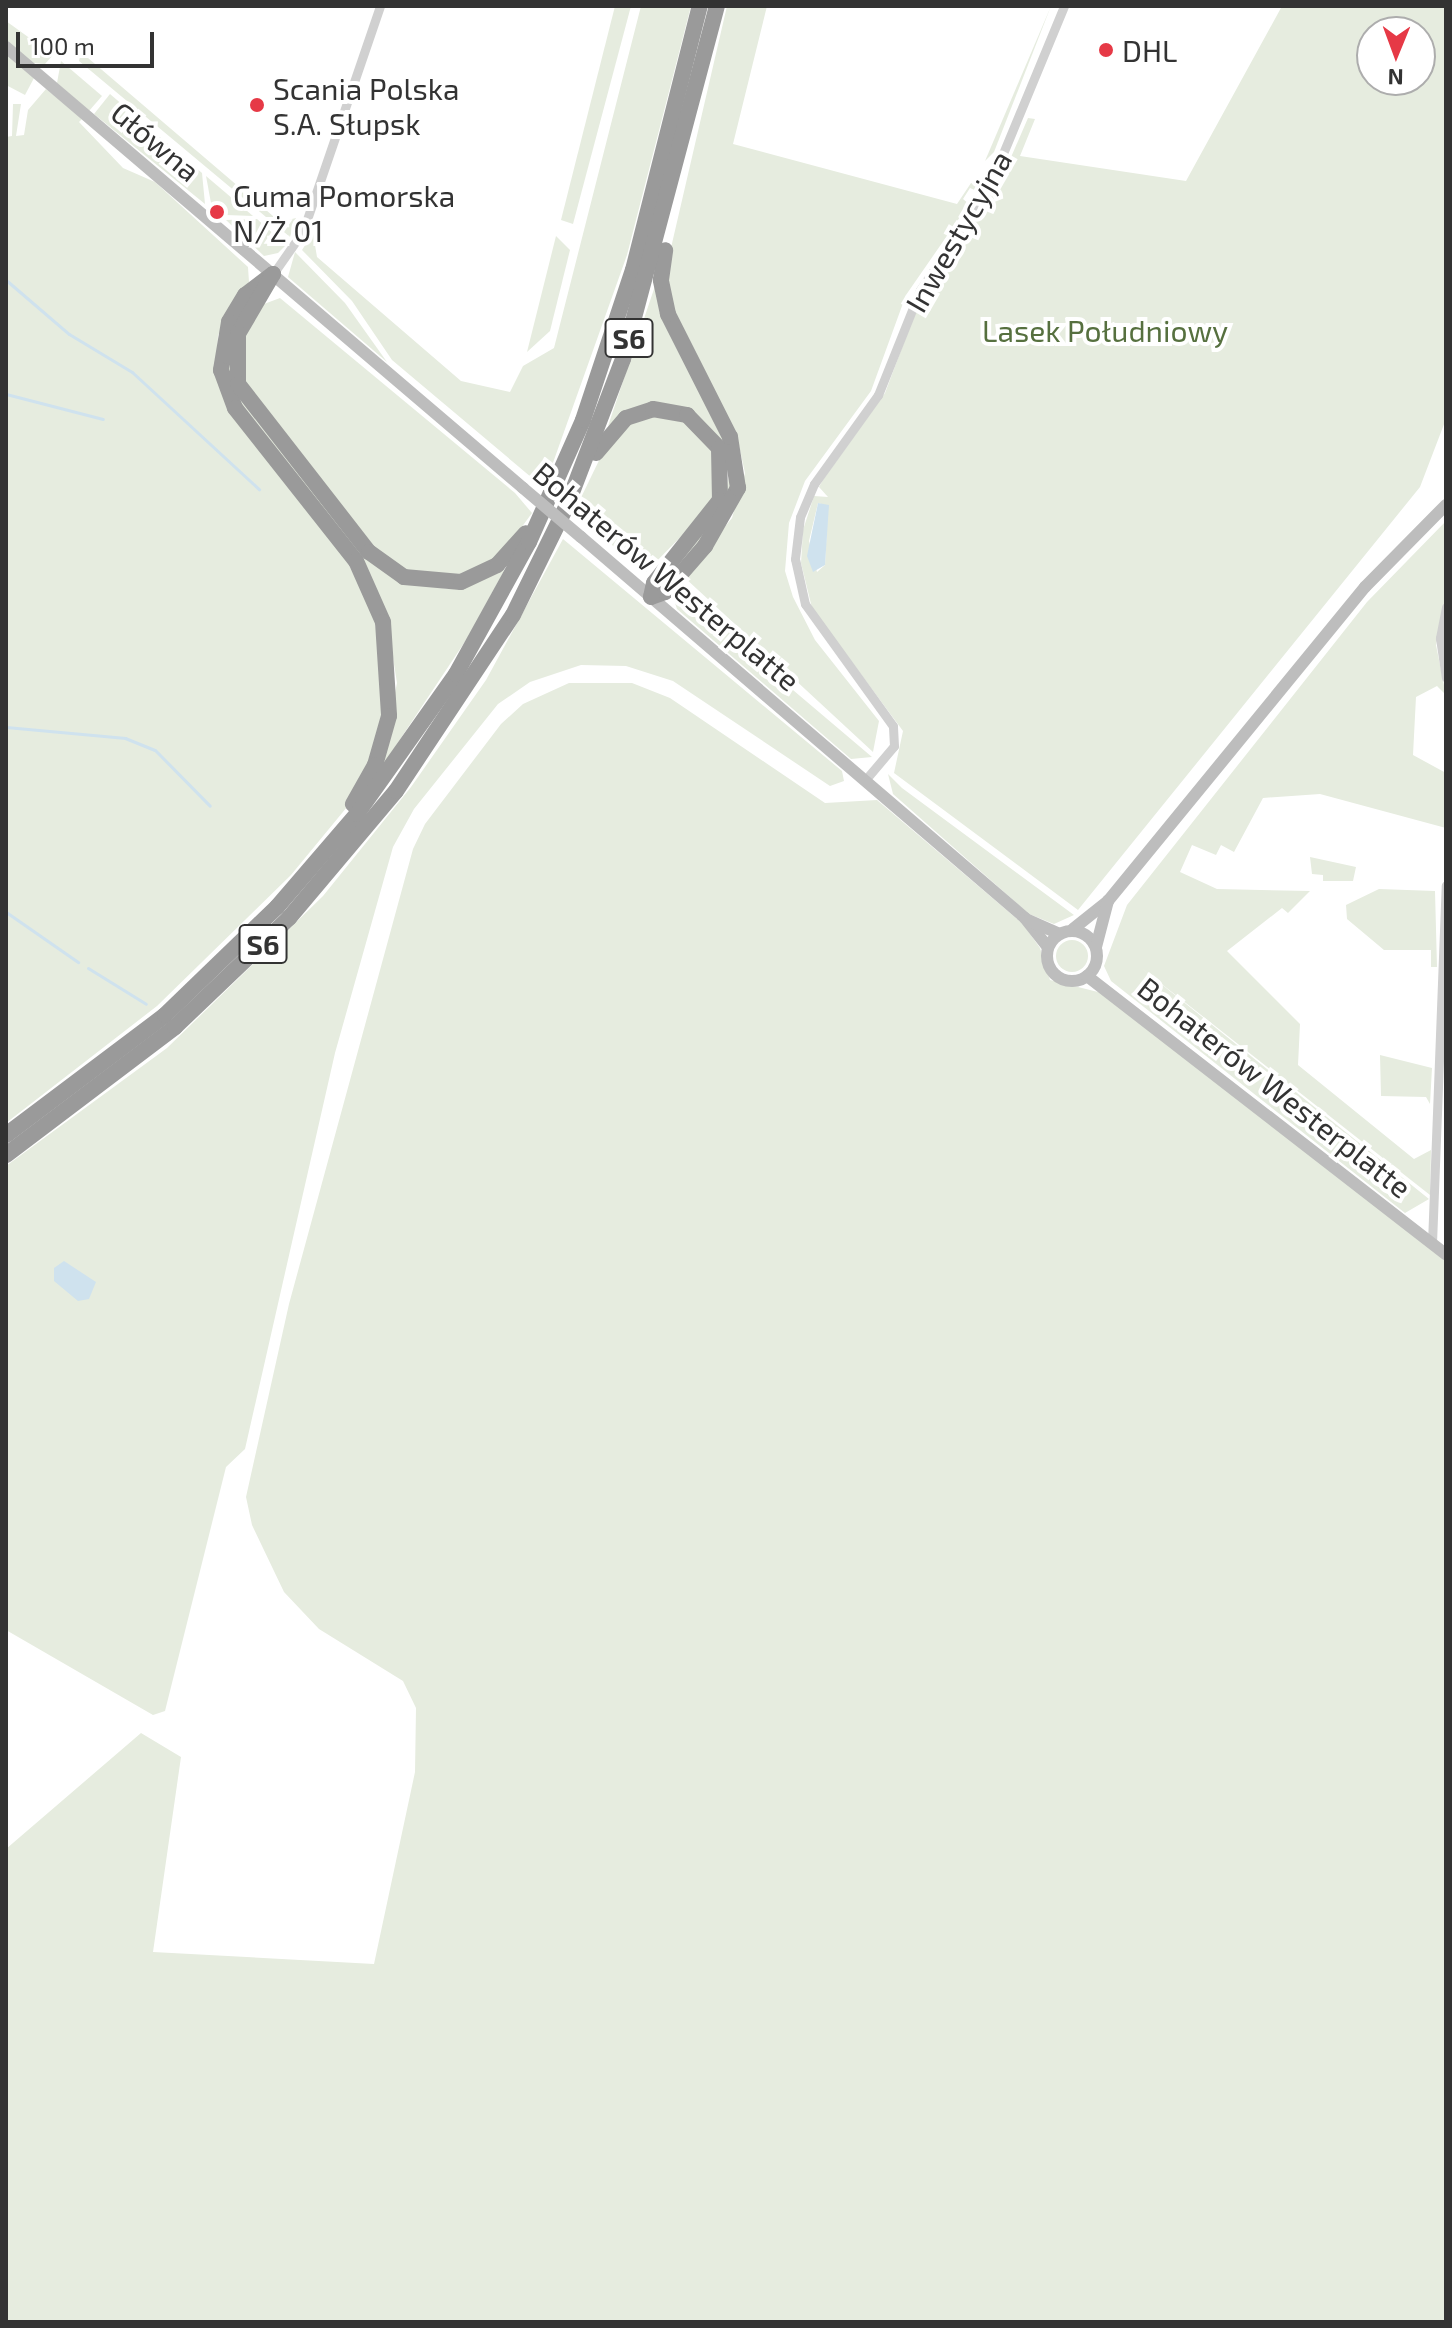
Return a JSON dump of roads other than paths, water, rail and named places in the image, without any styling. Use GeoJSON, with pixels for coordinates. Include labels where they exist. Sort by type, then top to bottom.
{"type":"FeatureCollection","features":[{"type":"Feature","properties":{"kind":"highway","name":"S6"},"geometry":{"type":"LineString","coordinates":[[6,1135],[165,1015],[311,869],[456,674],[558,481],[633,270],[700,6]]}},
{"type":"Feature","properties":{"kind":"highway","name":"S6"},"geometry":{"type":"LineString","coordinates":[[6,1155],[175,1027],[324,880],[463,694],[513,615],[568,503],[623,359],[677,169],[717,6]]}},
{"type":"Feature","properties":{"kind":"highway"},"geometry":{"type":"LineString","coordinates":[[651,597],[665,592],[705,546],[738,488],[737,453],[663,293],[677,169]]}},
{"type":"Feature","properties":{"kind":"highway"},"geometry":{"type":"LineString","coordinates":[[273,274],[238,334],[238,384],[348,528],[384,565],[433,583],[484,573],[522,539],[558,481]]}},
{"type":"Feature","properties":{"kind":"highway"},"geometry":{"type":"LineString","coordinates":[[273,274],[245,295],[229,322],[220,357],[223,384],[235,408],[356,561],[383,622],[390,667],[389,716],[375,765],[311,869]]}},
{"type":"Feature","properties":{"kind":"highway"},"geometry":{"type":"LineString","coordinates":[[568,503],[601,442],[626,418],[666,410],[687,415],[713,436],[723,462],[720,500],[654,583],[651,597]]}},
{"type":"Feature","properties":{"kind":"main road","name":"Główna"},"geometry":{"type":"LineString","coordinates":[[6,47],[273,274]]}},
{"type":"Feature","properties":{"kind":"main road","name":"Bohaterów Westerplatte"},"geometry":{"type":"LineString","coordinates":[[273,274],[866,779],[1025,918],[1048,947]]}},
{"type":"Feature","properties":{"kind":"main road"},"geometry":{"type":"LineString","coordinates":[[1108,901],[1090,972],[1072,981],[1057,976],[1048,964],[1048,947],[1059,934],[1073,929],[1108,901],[1365,587],[1446,505]]}},
{"type":"Feature","properties":{"kind":"main road","name":"Bohaterów Westerplatte"},"geometry":{"type":"LineString","coordinates":[[1025,918],[1059,934]]}},
{"type":"Feature","properties":{"kind":"main road"},"geometry":{"type":"LineString","coordinates":[[1073,929],[1096,947]]}},
{"type":"Feature","properties":{"kind":"main road","name":"Bohaterów Westerplatte"},"geometry":{"type":"LineString","coordinates":[[1090,972],[1446,1254]]}},
{"type":"Feature","properties":{"kind":"street"},"geometry":{"type":"LineString","coordinates":[[273,274],[303,231],[380,6]]}},
{"type":"Feature","properties":{"kind":"street","name":"Inwestycyjna"},"geometry":{"type":"LineString","coordinates":[[866,779],[894,746],[893,726],[805,604],[795,559],[800,517],[814,484],[878,395],[920,290],[991,185],[1064,6]]}},
{"type":"Feature","properties":{"kind":"street"},"geometry":{"type":"LineString","coordinates":[[1446,607],[1440,638],[1446,678]]}},
{"type":"Feature","properties":{"kind":"street"},"geometry":{"type":"LineString","coordinates":[[1432,1243],[1445,885]]}},
{"type":"Feature","properties":{"kind":"street"},"geometry":{"type":"LineString","coordinates":[[1434,1152],[1446,1151]]}},
{"type":"Feature","properties":{"kind":"water"},"geometry":{"type":"Polygon","coordinates":[[[818,503],[829,505],[825,565],[813,572],[807,556],[818,503]]]}},
{"type":"Feature","properties":{"kind":"water"},"geometry":{"type":"Polygon","coordinates":[[[64,1261],[96,1282],[89,1299],[78,1301],[54,1281],[54,1268],[64,1261]]]}},
{"type":"Feature","properties":{"kind":"waterway"},"geometry":{"type":"LineString","coordinates":[[6,280],[69,334],[132,372],[259,489]]}},
{"type":"Feature","properties":{"kind":"waterway"},"geometry":{"type":"LineString","coordinates":[[6,394],[103,419]]}},
{"type":"Feature","properties":{"kind":"waterway"},"geometry":{"type":"LineString","coordinates":[[6,727],[125,738],[155,750],[210,806]]}},
{"type":"Feature","properties":{"kind":"waterway"},"geometry":{"type":"LineString","coordinates":[[6,912],[78,962]]}},
{"type":"Feature","properties":{"kind":"waterway"},"geometry":{"type":"LineString","coordinates":[[88,968],[146,1004]]}},
{"type":"Feature","properties":{"kind":"place","name":"DHL"},"geometry":{"type":"Point","coordinates":[1106,50]}},
{"type":"Feature","properties":{"kind":"place","name":"Scania Polska S.A. Słupsk"},"geometry":{"type":"Point","coordinates":[257,105]}},
{"type":"Feature","properties":{"kind":"place","name":"Guma Pomorska N/Ż 01"},"geometry":{"type":"Point","coordinates":[217,212]}},
{"type":"Feature","properties":{"kind":"park label","name":"Lasek Południowy"},"geometry":{"type":"Point","coordinates":[1105,330]}}]}
